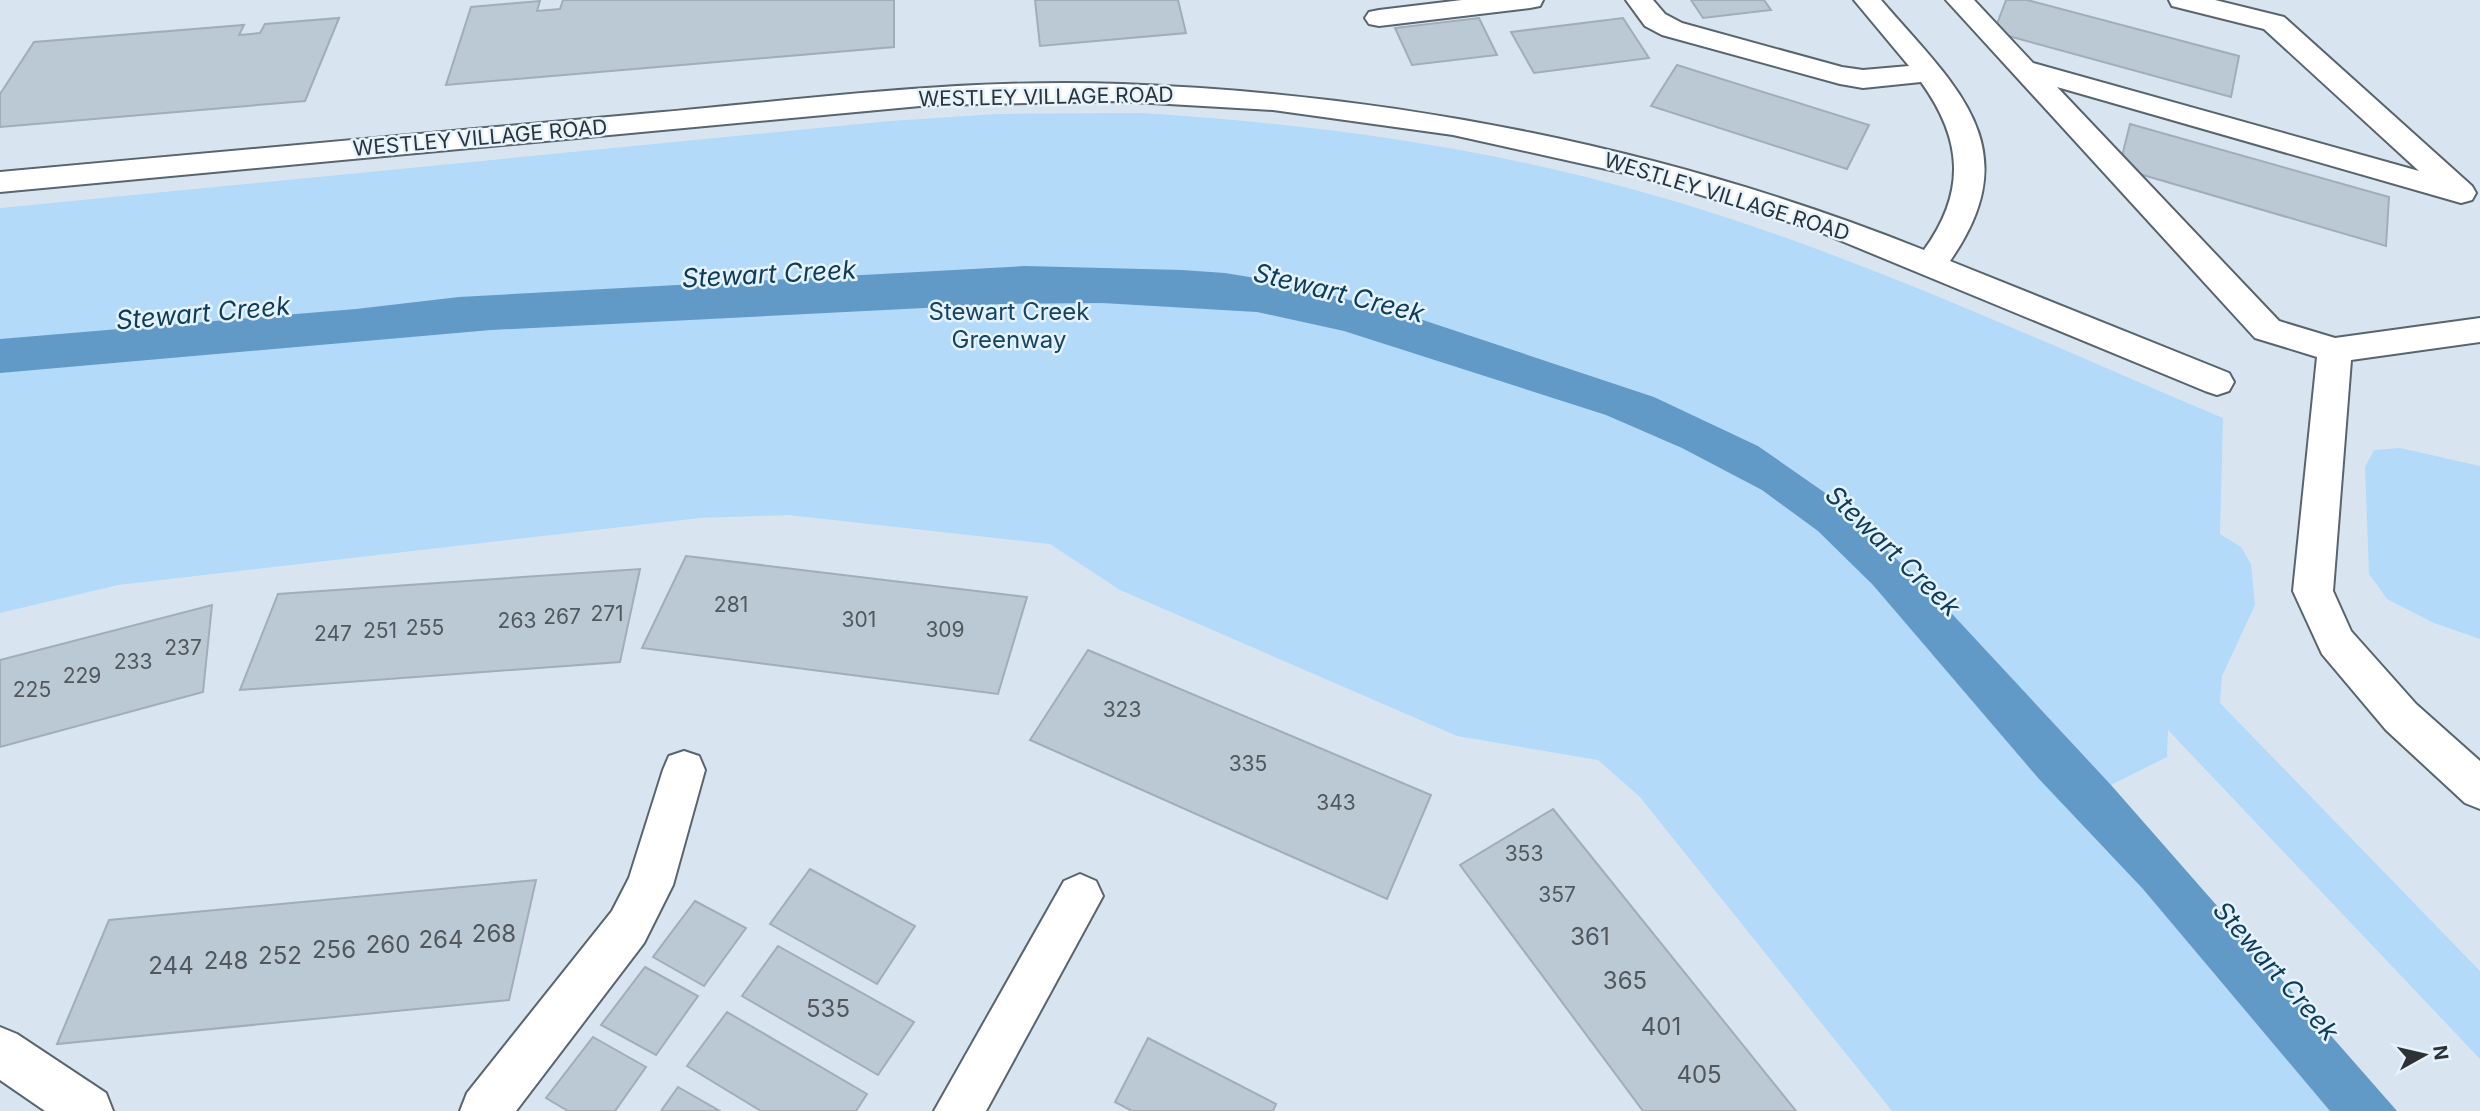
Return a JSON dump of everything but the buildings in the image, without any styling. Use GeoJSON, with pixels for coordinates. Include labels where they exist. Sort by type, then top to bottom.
{"type":"FeatureCollection","features":[{"type":"Feature","properties":{"kind":"street"},"geometry":{"type":"LineString","coordinates":[[1379,18],[1530,0]]}},
{"type":"Feature","properties":{"kind":"street"},"geometry":{"type":"LineString","coordinates":[[1639,0],[1655,20],[1672,29],[1840,75],[1863,79],[1926,72]]}},
{"type":"Feature","properties":{"kind":"street"},"geometry":{"type":"LineString","coordinates":[[1867,0],[1949,100],[1962,124],[1972,174],[1967,201],[1954,229],[1930,265]]}},
{"type":"Feature","properties":{"kind":"street"},"geometry":{"type":"LineString","coordinates":[[1959,0],[2267,330],[2335,350],[2480,330]]}},
{"type":"Feature","properties":{"kind":"street"},"geometry":{"type":"LineString","coordinates":[[2182,0],[2274,23],[2470,201]]}},
{"type":"Feature","properties":{"kind":"street"},"geometry":{"type":"LineString","coordinates":[[2021,68],[2470,201]]}},
{"type":"Feature","properties":{"kind":"street","name":"WESTLEY VILLAGE ROAD"},"geometry":{"type":"LineString","coordinates":[[0,182],[931,96],[1117,92],[1273,101],[1453,126],[1647,169],[1826,223],[2217,382]]}},
{"type":"Feature","properties":{"kind":"street"},"geometry":{"type":"LineString","coordinates":[[2335,350],[2313,591],[2336,642],[2401,717],[2480,789]]}},
{"type":"Feature","properties":{"kind":"street"},"geometry":{"type":"LineString","coordinates":[[485,1111],[628,927],[650,885],[684,770]]}},
{"type":"Feature","properties":{"kind":"street"},"geometry":{"type":"LineString","coordinates":[[959,1111],[1080,896]]}},
{"type":"Feature","properties":{"kind":"street"},"geometry":{"type":"LineString","coordinates":[[0,1051],[88,1111]]}},
{"type":"Feature","properties":{"kind":"green space","name":"Stewart Creek Greenway"},"geometry":{"type":"Polygon","coordinates":[[[1142,113],[1333,131],[1459,150],[1522,162],[1646,193],[1720,215],[1938,296],[2223,418],[2220,534],[2241,547],[2251,564],[2255,605],[2222,676],[2220,703],[2480,971],[2480,1059],[2168,730],[2167,757],[2111,785],[1928,588],[1824,492],[1758,446],[1654,397],[1414,317],[1285,283],[1591,387],[1799,502],[2371,1111],[1892,1111],[1639,796],[1598,760],[1457,736],[1120,590],[1050,544],[788,515],[700,518],[118,585],[0,613],[0,208],[890,121],[997,114],[1142,113]]]}},
{"type":"Feature","properties":{"kind":"green space"},"geometry":{"type":"Polygon","coordinates":[[[2400,448],[2480,466],[2480,639],[2434,623],[2387,599],[2369,574],[2365,467],[2374,450],[2400,448]]]}},
{"type":"Feature","properties":{"kind":"shaded area"},"geometry":{"type":"Polygon","coordinates":[[[1025,266],[1182,270],[1225,273],[1285,283],[1414,317],[1654,397],[1758,446],[1824,492],[1928,588],[2111,785],[2397,1111],[2330,1111],[2143,889],[2039,779],[1873,585],[1818,531],[1762,490],[1682,448],[1606,415],[1344,331],[1257,312],[1102,303],[1003,304],[491,330],[0,373],[0,339],[356,309],[459,297],[1025,266]]]}},
{"type":"Feature","properties":{"kind":"water label","name":"Stewart Creek"},"geometry":{"type":"Point","coordinates":[769,274]}},
{"type":"Feature","properties":{"kind":"water label","name":"Stewart Creek"},"geometry":{"type":"Point","coordinates":[1339,293]}},
{"type":"Feature","properties":{"kind":"water label","name":"Stewart Creek"},"geometry":{"type":"Point","coordinates":[203,313]}},
{"type":"Feature","properties":{"kind":"water label","name":"Stewart Creek"},"geometry":{"type":"Point","coordinates":[1893,551]}},
{"type":"Feature","properties":{"kind":"water label","name":"Stewart Creek"},"geometry":{"type":"Point","coordinates":[2276,971]}}]}
